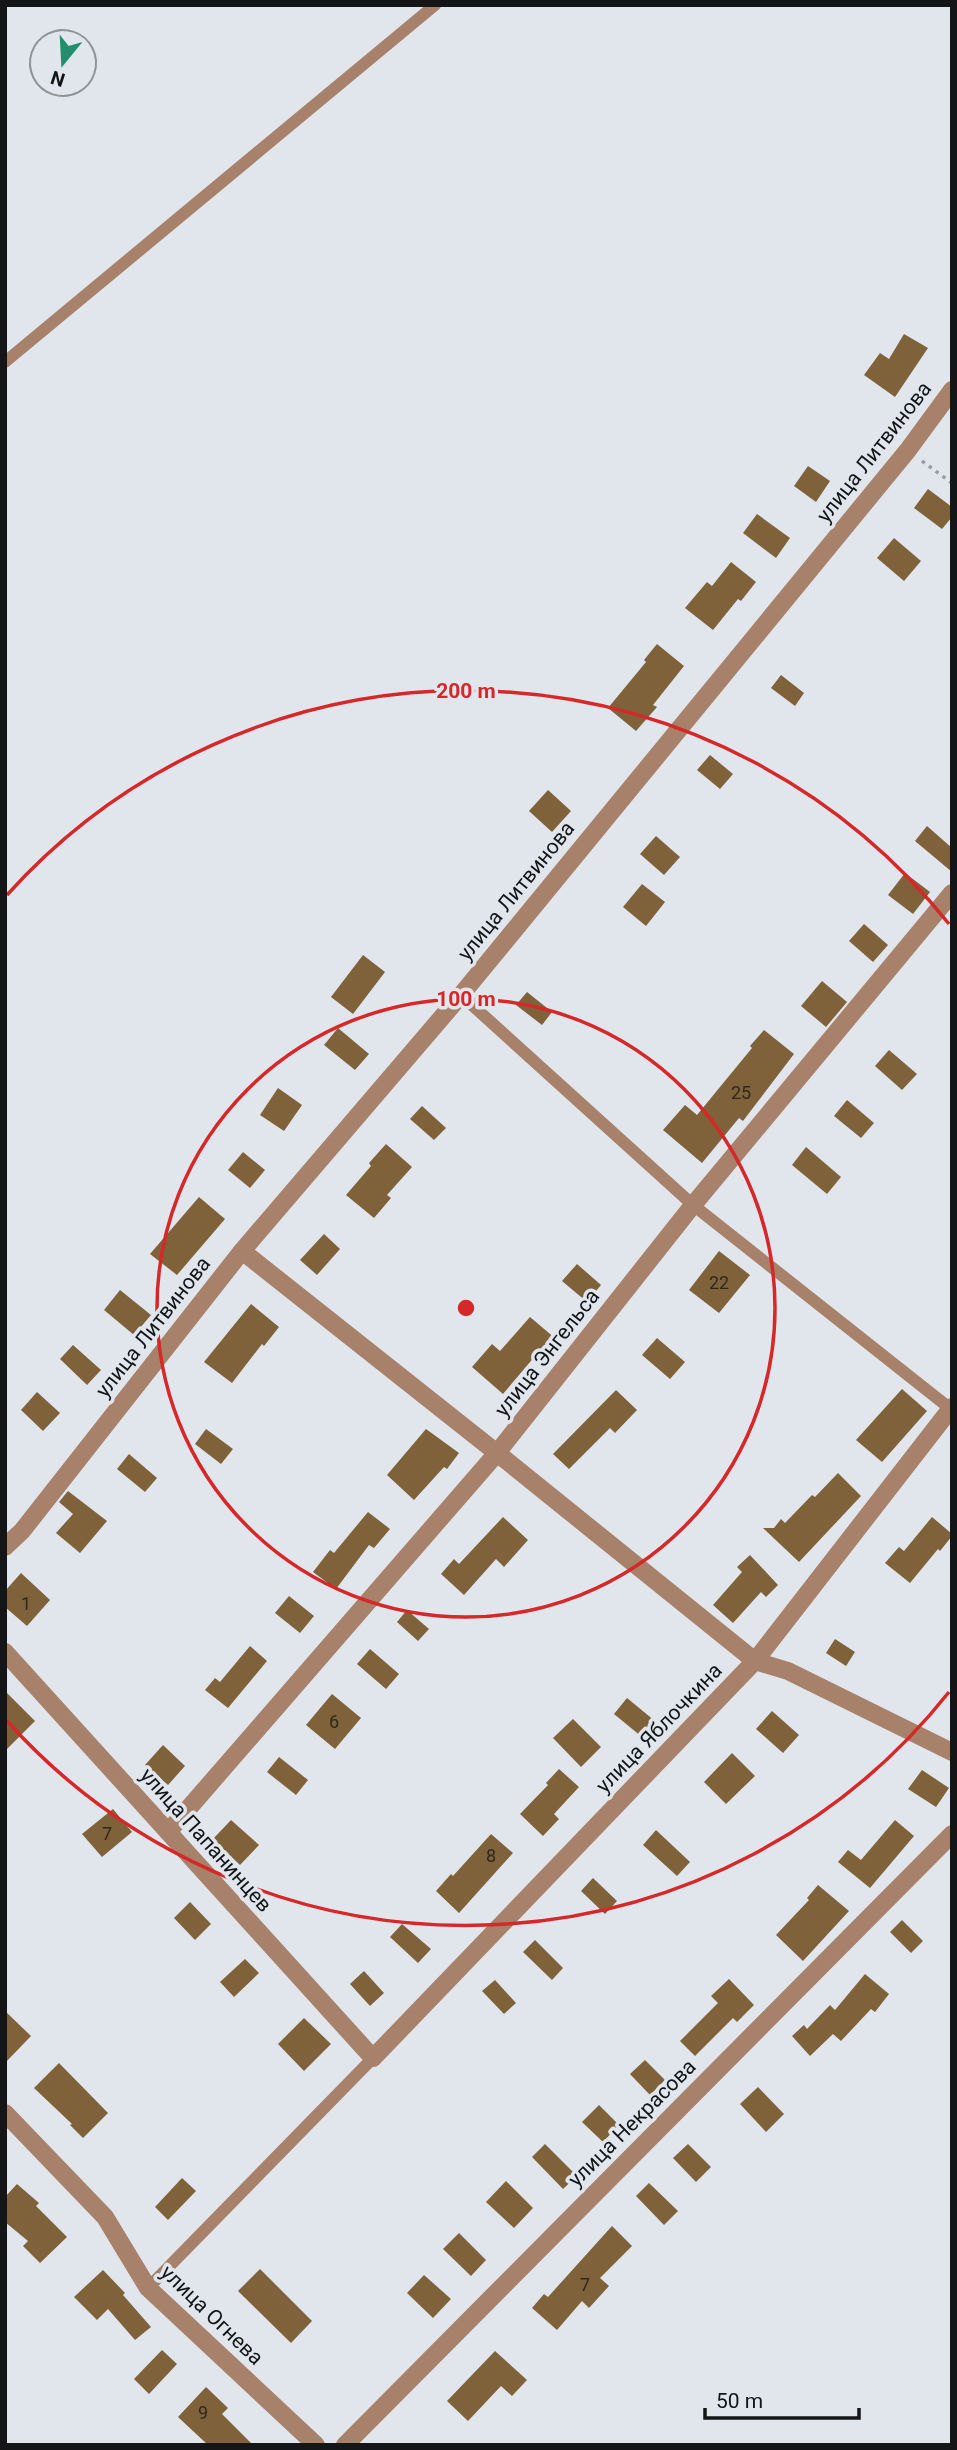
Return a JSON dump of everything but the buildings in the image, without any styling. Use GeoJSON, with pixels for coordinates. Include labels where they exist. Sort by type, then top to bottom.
{"type":"FeatureCollection","features":[{"type":"Feature","properties":{"kind":"street","name":"улица Литвинова"},"geometry":{"type":"LineString","coordinates":[[5,1548],[22,1531],[242,1251],[461,995],[908,450],[952,390]]}},
{"type":"Feature","properties":{"kind":"street","name":"улица Энгельса"},"geometry":{"type":"LineString","coordinates":[[168,1832],[497,1452],[693,1205],[952,893]]}},
{"type":"Feature","properties":{"kind":"street"},"geometry":{"type":"LineString","coordinates":[[242,1251],[497,1452],[755,1661],[788,1671],[952,1752]]}},
{"type":"Feature","properties":{"kind":"street","name":"улица Яблочкина"},"geometry":{"type":"LineString","coordinates":[[373,2058],[755,1661],[951,1409]]}},
{"type":"Feature","properties":{"kind":"street","name":"улица Папанинцев"},"geometry":{"type":"LineString","coordinates":[[5,1652],[373,2058]]}},
{"type":"Feature","properties":{"kind":"street","name":"улица Некрасова"},"geometry":{"type":"LineString","coordinates":[[345,2445],[952,1834]]}},
{"type":"Feature","properties":{"kind":"street","name":"улица Огнева"},"geometry":{"type":"LineString","coordinates":[[5,2113],[105,2217],[148,2288],[316,2445]]}},
{"type":"Feature","properties":{"kind":"lane"},"geometry":{"type":"LineString","coordinates":[[5,362],[435,5]]}},
{"type":"Feature","properties":{"kind":"lane"},"geometry":{"type":"LineString","coordinates":[[461,995],[693,1205],[951,1409]]}},
{"type":"Feature","properties":{"kind":"lane"},"geometry":{"type":"LineString","coordinates":[[148,2288],[373,2058]]}},
{"type":"Feature","properties":{"kind":"path"},"geometry":{"type":"LineString","coordinates":[[908,450],[952,483]]}}]}
